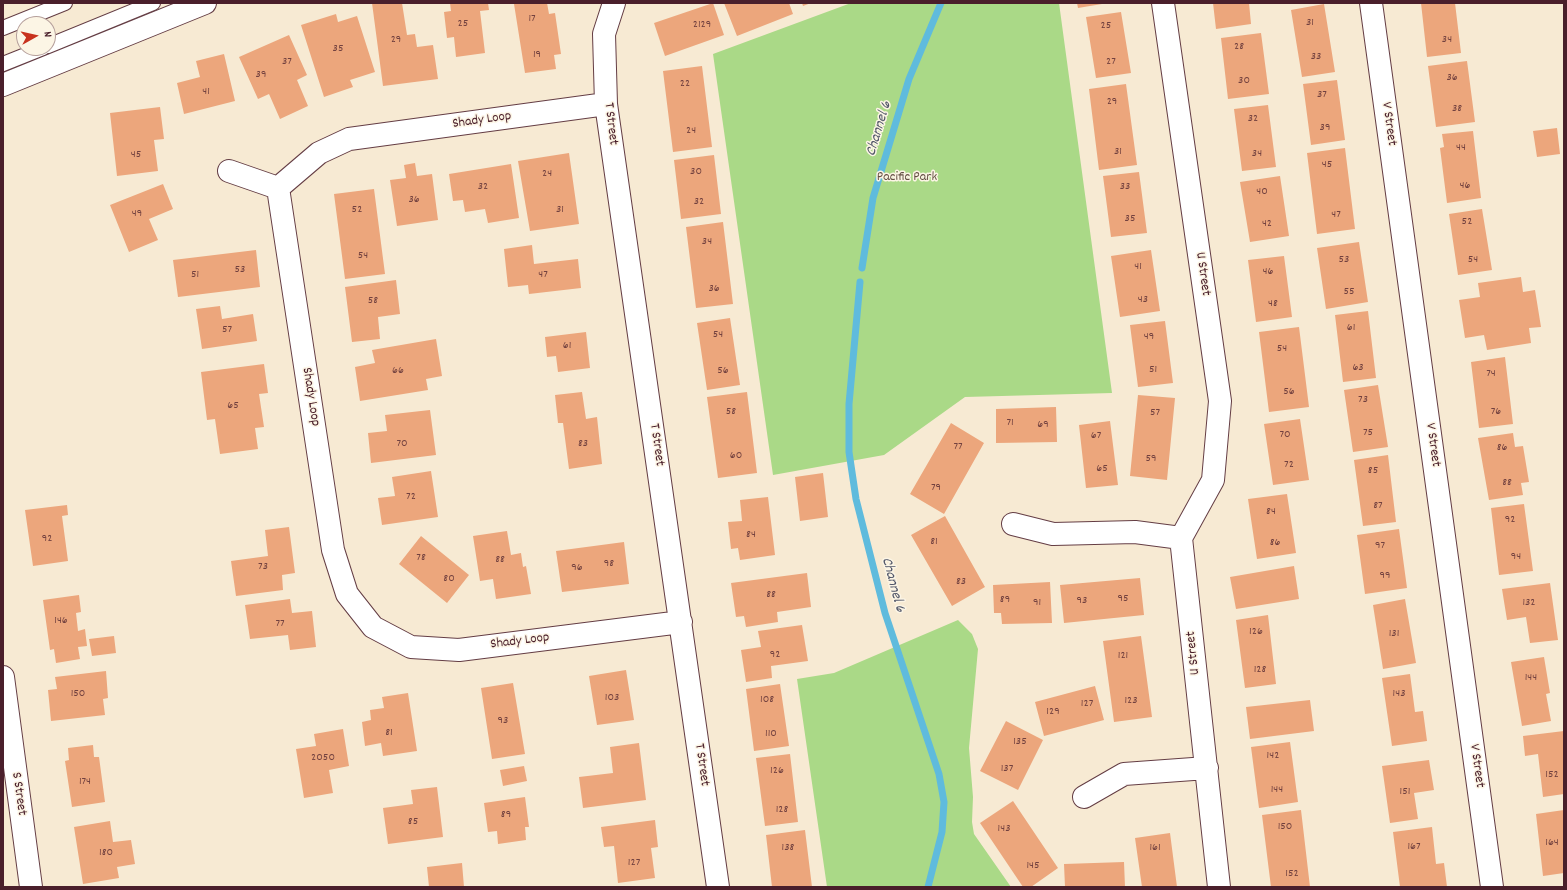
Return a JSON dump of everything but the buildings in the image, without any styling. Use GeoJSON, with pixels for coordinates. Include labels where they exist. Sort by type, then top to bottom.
{"type":"FeatureCollection","features":[{"type":"Feature","properties":{"kind":"street"},"geometry":{"type":"LineString","coordinates":[[3,85],[205,3]]}},
{"type":"Feature","properties":{"kind":"street","name":"T Street"},"geometry":{"type":"LineString","coordinates":[[614,3],[604,34],[606,104],[718,887]]}},
{"type":"Feature","properties":{"kind":"street","name":"U Street"},"geometry":{"type":"LineString","coordinates":[[1164,3],[1220,401],[1213,480],[1181,538],[1219,887]]}},
{"type":"Feature","properties":{"kind":"street","name":"V Street"},"geometry":{"type":"LineString","coordinates":[[1371,3],[1492,887]]}},
{"type":"Feature","properties":{"kind":"street","name":"Shady Loop"},"geometry":{"type":"LineString","coordinates":[[606,104],[349,139],[319,153],[278,188],[333,550],[347,594],[373,627],[411,647],[459,650],[681,622]]}},
{"type":"Feature","properties":{"kind":"street"},"geometry":{"type":"LineString","coordinates":[[229,171],[278,188]]}},
{"type":"Feature","properties":{"kind":"street"},"geometry":{"type":"LineString","coordinates":[[1013,524],[1052,534],[1135,532],[1181,538]]}},
{"type":"Feature","properties":{"kind":"street","name":"S Street"},"geometry":{"type":"LineString","coordinates":[[3,677],[31,887]]}},
{"type":"Feature","properties":{"kind":"street"},"geometry":{"type":"LineString","coordinates":[[1084,797],[1124,774],[1207,768]]}},
{"type":"Feature","properties":{"kind":"lane"},"geometry":{"type":"LineString","coordinates":[[3,28],[66,3]]}},
{"type":"Feature","properties":{"kind":"lane"},"geometry":{"type":"LineString","coordinates":[[56,43],[153,3]]}},
{"type":"Feature","properties":{"kind":"lane"},"geometry":{"type":"LineString","coordinates":[[3,64],[23,56]]}},
{"type":"Feature","properties":{"kind":"green space","name":"Pacific Park"},"geometry":{"type":"Polygon","coordinates":[[[851,3],[1059,3],[1112,393],[965,397],[884,455],[773,475],[713,54],[851,3]]]}},
{"type":"Feature","properties":{"kind":"green space"},"geometry":{"type":"Polygon","coordinates":[[[958,620],[972,634],[978,649],[969,748],[973,797],[972,822],[974,834],[1011,887],[827,887],[797,679],[834,673],[958,620]]]}},
{"type":"Feature","properties":{"kind":"waterway","name":"Channel 6"},"geometry":{"type":"LineString","coordinates":[[862,268],[873,198],[909,79],[941,3]]}},
{"type":"Feature","properties":{"kind":"waterway","name":"Channel 6"},"geometry":{"type":"LineString","coordinates":[[860,282],[849,404],[849,452],[856,499],[885,613],[939,774],[944,802],[942,832],[928,887]]}}]}
